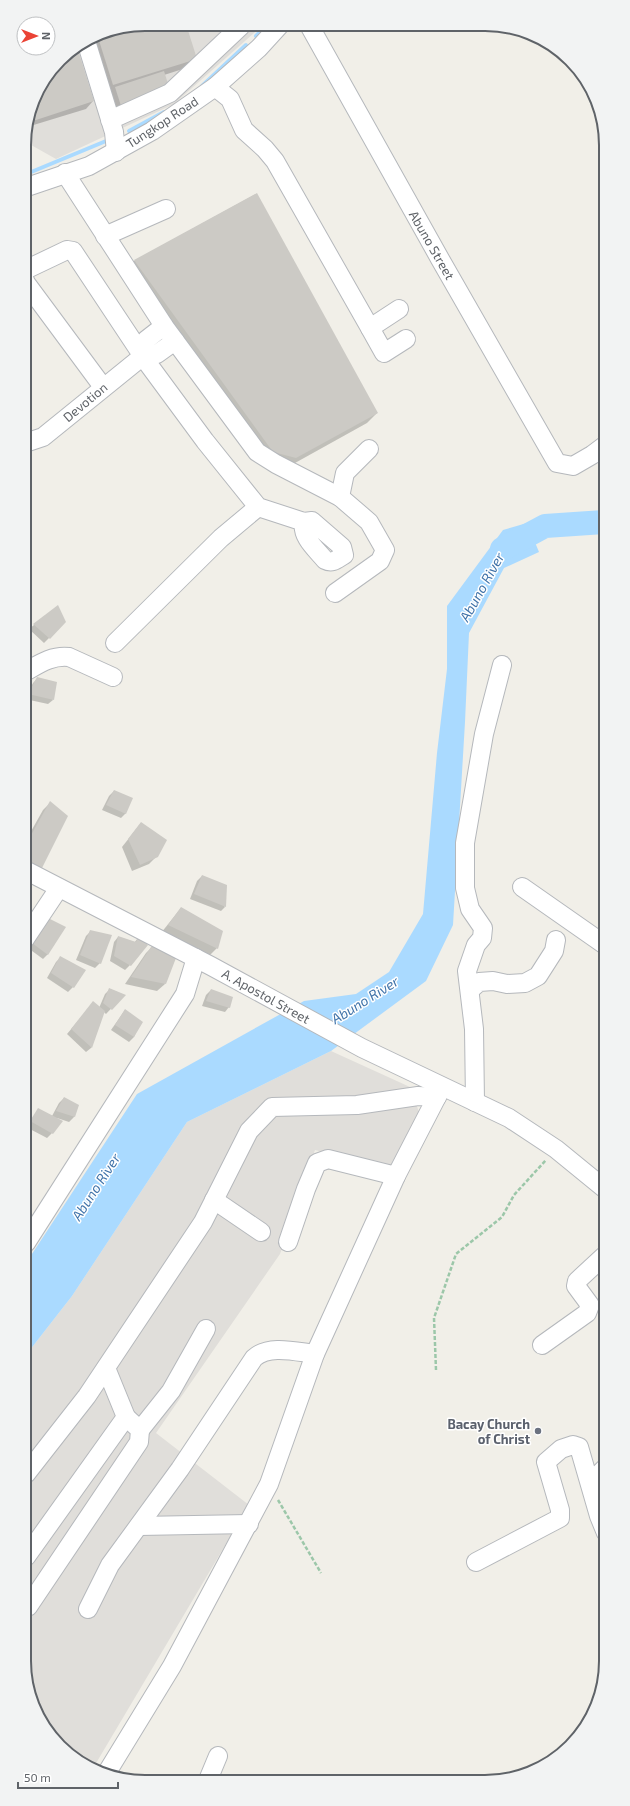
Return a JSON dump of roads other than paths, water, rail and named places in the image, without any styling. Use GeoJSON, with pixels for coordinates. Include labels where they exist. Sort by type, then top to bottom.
{"type":"FeatureCollection","features":[{"type":"Feature","properties":{"kind":"street"},"geometry":{"type":"LineString","coordinates":[[110,120],[170,93],[235,31]]}},
{"type":"Feature","properties":{"kind":"street"},"geometry":{"type":"LineString","coordinates":[[246,31],[259,48]]}},
{"type":"Feature","properties":{"kind":"street","name":"Tungkop Road"},"geometry":{"type":"LineString","coordinates":[[31,186],[89,166],[152,131],[215,87],[259,48],[274,31]]}},
{"type":"Feature","properties":{"kind":"street","name":"Abuno Street"},"geometry":{"type":"LineString","coordinates":[[311,31],[557,463],[573,466],[599,450]]}},
{"type":"Feature","properties":{"kind":"street"},"geometry":{"type":"LineString","coordinates":[[88,46],[114,132],[116,152]]}},
{"type":"Feature","properties":{"kind":"street"},"geometry":{"type":"LineString","coordinates":[[215,87],[230,99],[244,130],[266,149],[275,161],[384,353],[406,339]]}},
{"type":"Feature","properties":{"kind":"street"},"geometry":{"type":"LineString","coordinates":[[65,174],[164,326],[257,452],[276,464],[340,498],[369,522],[385,550],[380,561],[335,593]]}},
{"type":"Feature","properties":{"kind":"street"},"geometry":{"type":"LineString","coordinates":[[105,236],[166,209]]}},
{"type":"Feature","properties":{"kind":"street"},"geometry":{"type":"LineString","coordinates":[[31,267],[68,250],[73,251],[143,356],[205,441],[258,507],[304,522]]}},
{"type":"Feature","properties":{"kind":"street"},"geometry":{"type":"LineString","coordinates":[[31,290],[103,387]]}},
{"type":"Feature","properties":{"kind":"street"},"geometry":{"type":"LineString","coordinates":[[370,328],[399,309]]}},
{"type":"Feature","properties":{"kind":"street"},"geometry":{"type":"LineString","coordinates":[[143,356],[146,340],[164,326]]}},
{"type":"Feature","properties":{"kind":"street","name":"Devotion"},"geometry":{"type":"LineString","coordinates":[[31,441],[43,437],[143,356],[157,354],[175,341]]}},
{"type":"Feature","properties":{"kind":"street"},"geometry":{"type":"LineString","coordinates":[[340,498],[345,473],[369,449]]}},
{"type":"Feature","properties":{"kind":"street"},"geometry":{"type":"LineString","coordinates":[[115,643],[220,538],[258,507]]}},
{"type":"Feature","properties":{"kind":"street"},"geometry":{"type":"LineString","coordinates":[[31,669],[48,659],[63,656],[69,657],[113,677]]}},
{"type":"Feature","properties":{"kind":"street"},"geometry":{"type":"LineString","coordinates":[[475,1102],[474,1028],[467,971],[476,945],[482,938],[483,928],[470,909],[465,888],[465,843],[484,734],[502,665]]}},
{"type":"Feature","properties":{"kind":"street","name":"A. Apostol Street"},"geometry":{"type":"LineString","coordinates":[[31,873],[196,958],[265,997],[362,1048],[439,1092],[475,1102],[509,1118],[599,1177]]}},
{"type":"Feature","properties":{"kind":"street"},"geometry":{"type":"LineString","coordinates":[[522,887],[599,941]]}},
{"type":"Feature","properties":{"kind":"street"},"geometry":{"type":"LineString","coordinates":[[31,930],[59,888]]}},
{"type":"Feature","properties":{"kind":"street"},"geometry":{"type":"LineString","coordinates":[[470,990],[479,982],[493,981],[507,984],[525,983],[538,976],[554,951],[556,940]]}},
{"type":"Feature","properties":{"kind":"street"},"geometry":{"type":"LineString","coordinates":[[31,1231],[185,994],[196,958]]}},
{"type":"Feature","properties":{"kind":"street"},"geometry":{"type":"LineString","coordinates":[[109,1769],[172,1666],[269,1484],[315,1354],[396,1176],[439,1092]]}},
{"type":"Feature","properties":{"kind":"street"},"geometry":{"type":"LineString","coordinates":[[31,1468],[87,1396],[106,1368],[203,1222],[249,1131],[272,1107],[357,1105],[439,1092]]}},
{"type":"Feature","properties":{"kind":"street"},"geometry":{"type":"LineString","coordinates":[[288,1242],[306,1189],[317,1163],[328,1159],[396,1176]]}},
{"type":"Feature","properties":{"kind":"street"},"geometry":{"type":"LineString","coordinates":[[214,1200],[261,1232]]}},
{"type":"Feature","properties":{"kind":"street"},"geometry":{"type":"LineString","coordinates":[[542,1345],[587,1313],[590,1304],[576,1286],[576,1281],[599,1260]]}},
{"type":"Feature","properties":{"kind":"street"},"geometry":{"type":"LineString","coordinates":[[31,1603],[140,1442],[140,1430],[171,1391],[206,1329]]}},
{"type":"Feature","properties":{"kind":"street"},"geometry":{"type":"LineString","coordinates":[[88,1609],[110,1565],[180,1469],[258,1353],[275,1350],[315,1354]]}},
{"type":"Feature","properties":{"kind":"street"},"geometry":{"type":"LineString","coordinates":[[106,1368],[126,1417],[140,1430]]}},
{"type":"Feature","properties":{"kind":"street"},"geometry":{"type":"LineString","coordinates":[[31,1550],[126,1417]]}},
{"type":"Feature","properties":{"kind":"street"},"geometry":{"type":"LineString","coordinates":[[476,1562],[560,1518],[560,1510],[546,1463],[547,1460],[561,1449],[573,1445],[579,1447],[599,1518]]}},
{"type":"Feature","properties":{"kind":"street"},"geometry":{"type":"LineString","coordinates":[[590,1483],[599,1475]]}},
{"type":"Feature","properties":{"kind":"street"},"geometry":{"type":"LineString","coordinates":[[139,1526],[249,1524]]}},
{"type":"Feature","properties":{"kind":"street"},"geometry":{"type":"LineString","coordinates":[[210,1775],[218,1756]]}},
{"type":"Feature","properties":{"kind":"water"},"geometry":{"type":"Polygon","coordinates":[[[527,523],[539,552],[504,568],[469,633],[453,925],[426,981],[331,1051],[187,1122],[72,1296],[31,1349],[31,1255],[137,1094],[304,1001],[356,994],[389,972],[423,914],[437,753],[447,669],[447,606],[503,530],[527,523]]]}},
{"type":"Feature","properties":{"kind":"waterway"},"geometry":{"type":"LineString","coordinates":[[256,36],[261,31]]}},
{"type":"Feature","properties":{"kind":"waterway"},"geometry":{"type":"LineString","coordinates":[[202,86],[246,45]]}},
{"type":"Feature","properties":{"kind":"waterway"},"geometry":{"type":"LineString","coordinates":[[129,131],[164,112]]}},
{"type":"Feature","properties":{"kind":"waterway"},"geometry":{"type":"LineString","coordinates":[[31,172],[106,141]]}},
{"type":"Feature","properties":{"kind":"waterway","name":"Abuno River"},"geometry":{"type":"LineString","coordinates":[[502,549],[545,526],[599,522]]}},
{"type":"Feature","properties":{"kind":"place","name":"Bacay Church of Christ"},"geometry":{"type":"Point","coordinates":[538,1431]}}]}
